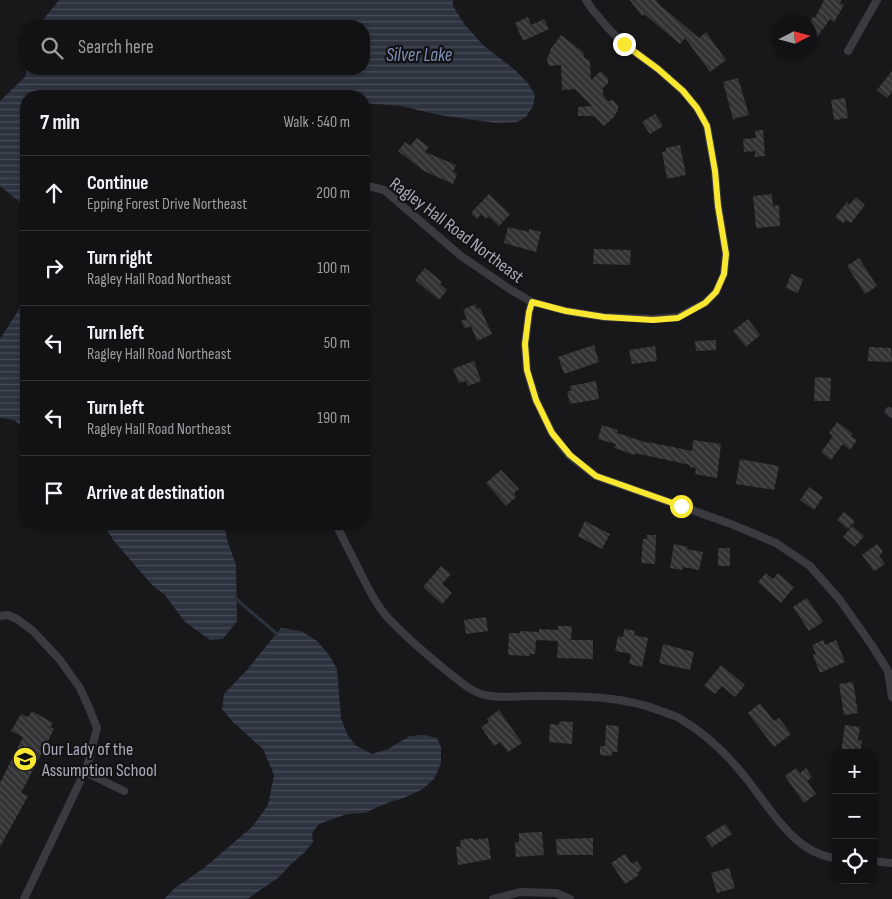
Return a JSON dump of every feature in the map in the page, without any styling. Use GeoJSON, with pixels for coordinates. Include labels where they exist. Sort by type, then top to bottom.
{"type":"FeatureCollection","features":[{"type":"Feature","properties":{"kind":"street","name":"Ragley Hall Road Northeast"},"geometry":{"type":"LineString","coordinates":[[370,186],[384,190],[461,256],[503,285],[532,302],[566,311],[604,317],[653,320],[678,318],[705,303],[716,292],[724,274],[726,254],[707,126],[697,108],[683,91],[658,69],[624,44],[608,28],[586,0]]}},
{"type":"Feature","properties":{"kind":"street"},"geometry":{"type":"LineString","coordinates":[[848,50],[877,0]]}},
{"type":"Feature","properties":{"kind":"street"},"geometry":{"type":"LineString","coordinates":[[532,302],[525,344],[527,370],[536,400],[552,433],[570,455],[596,476],[751,532],[776,544],[810,566],[840,600],[890,671],[892,698]]}},
{"type":"Feature","properties":{"kind":"street"},"geometry":{"type":"LineString","coordinates":[[339,530],[374,598],[389,618],[424,652],[472,691],[490,696],[602,697],[628,701],[677,717],[706,736],[724,753],[741,772],[777,820],[793,837],[810,850],[827,858],[832,858]]}},
{"type":"Feature","properties":{"kind":"street"},"geometry":{"type":"LineString","coordinates":[[0,616],[8,615],[17,619],[33,631],[60,660],[80,688],[97,728],[85,772],[24,899]]}},
{"type":"Feature","properties":{"kind":"street"},"geometry":{"type":"LineString","coordinates":[[85,772],[124,791]]}},
{"type":"Feature","properties":{"kind":"street"},"geometry":{"type":"LineString","coordinates":[[877,862],[892,863]]}},
{"type":"Feature","properties":{"kind":"street"},"geometry":{"type":"LineString","coordinates":[[493,899],[520,892],[556,893],[570,899]]}},
{"type":"Feature","properties":{"kind":"water","name":"Silver Lake"},"geometry":{"type":"Polygon","coordinates":[[[59,0],[453,0],[453,6],[465,25],[484,46],[514,69],[527,82],[535,95],[533,106],[526,117],[517,122],[496,123],[439,115],[401,106],[370,103],[370,90],[20,90],[20,202],[0,186],[0,101],[26,75],[370,75],[370,20],[43,20],[59,0]]]}},
{"type":"Feature","properties":{"kind":"water"},"geometry":{"type":"Polygon","coordinates":[[[20,308],[20,425],[14,420],[0,418],[0,339],[20,308]]]}},
{"type":"Feature","properties":{"kind":"water"},"geometry":{"type":"Polygon","coordinates":[[[107,530],[225,530],[236,565],[237,621],[223,639],[210,640],[185,622],[165,595],[152,585],[107,530]]]}},
{"type":"Feature","properties":{"kind":"water"},"geometry":{"type":"Polygon","coordinates":[[[281,628],[301,631],[317,641],[329,655],[337,669],[341,718],[347,734],[355,745],[372,754],[388,749],[410,736],[424,735],[437,738],[441,747],[441,763],[434,779],[423,789],[364,813],[347,814],[319,824],[312,833],[313,842],[305,852],[278,878],[247,899],[164,899],[175,888],[204,868],[252,827],[268,805],[274,775],[263,749],[233,722],[222,709],[224,694],[247,670],[281,628]]]}},
{"type":"Feature","properties":{"kind":"building"},"geometry":{"type":"Polygon","coordinates":[[[630,0],[656,0],[699,38],[706,32],[726,60],[710,72],[685,38],[680,44],[644,14],[642,16],[630,0]]]}},
{"type":"Feature","properties":{"kind":"building"},"geometry":{"type":"Polygon","coordinates":[[[824,0],[841,0],[840,3],[844,5],[834,22],[830,19],[817,37],[816,15],[824,0]]]}},
{"type":"Feature","properties":{"kind":"building"},"geometry":{"type":"Polygon","coordinates":[[[528,17],[531,25],[544,19],[549,29],[523,41],[515,23],[528,17]]]}},
{"type":"Feature","properties":{"kind":"building"},"geometry":{"type":"Polygon","coordinates":[[[561,35],[583,52],[584,57],[590,61],[591,80],[601,71],[608,79],[608,83],[603,88],[603,95],[608,101],[613,100],[618,106],[618,111],[604,126],[594,116],[578,116],[578,107],[592,106],[575,89],[562,90],[561,65],[550,66],[548,64],[547,58],[550,50],[561,35]]]}},
{"type":"Feature","properties":{"kind":"building"},"geometry":{"type":"Polygon","coordinates":[[[892,71],[892,92],[887,98],[877,90],[892,71]]]}},
{"type":"Feature","properties":{"kind":"building"},"geometry":{"type":"Polygon","coordinates":[[[738,78],[749,115],[733,119],[723,82],[738,78]]]}},
{"type":"Feature","properties":{"kind":"building"},"geometry":{"type":"Polygon","coordinates":[[[845,98],[848,118],[834,120],[831,100],[845,98]]]}},
{"type":"Feature","properties":{"kind":"building"},"geometry":{"type":"Polygon","coordinates":[[[655,114],[663,126],[650,134],[642,122],[655,114]]]}},
{"type":"Feature","properties":{"kind":"building"},"geometry":{"type":"Polygon","coordinates":[[[763,130],[765,156],[755,157],[755,151],[744,152],[743,139],[756,138],[755,131],[763,130]]]}},
{"type":"Feature","properties":{"kind":"building"},"geometry":{"type":"Polygon","coordinates":[[[417,138],[429,147],[425,152],[456,165],[453,172],[457,174],[453,184],[424,171],[398,151],[405,142],[410,146],[417,138]]]}},
{"type":"Feature","properties":{"kind":"building"},"geometry":{"type":"Polygon","coordinates":[[[680,145],[686,175],[667,179],[662,152],[666,151],[666,148],[680,145]]]}},
{"type":"Feature","properties":{"kind":"building"},"geometry":{"type":"Polygon","coordinates":[[[489,194],[510,214],[499,226],[488,216],[486,219],[481,214],[477,219],[471,213],[489,194]]]}},
{"type":"Feature","properties":{"kind":"building"},"geometry":{"type":"Polygon","coordinates":[[[772,194],[773,206],[779,205],[780,226],[756,228],[753,196],[772,194]]]}},
{"type":"Feature","properties":{"kind":"building"},"geometry":{"type":"Polygon","coordinates":[[[856,197],[865,205],[851,223],[846,220],[843,223],[835,217],[847,202],[849,205],[856,197]]]}},
{"type":"Feature","properties":{"kind":"building"},"geometry":{"type":"Polygon","coordinates":[[[508,227],[529,232],[529,229],[541,232],[536,252],[504,243],[508,227]]]}},
{"type":"Feature","properties":{"kind":"building"},"geometry":{"type":"Polygon","coordinates":[[[594,249],[631,250],[630,265],[593,264],[594,249]]]}},
{"type":"Feature","properties":{"kind":"building"},"geometry":{"type":"Polygon","coordinates":[[[859,258],[877,286],[865,294],[847,266],[859,258]]]}},
{"type":"Feature","properties":{"kind":"building"},"geometry":{"type":"Polygon","coordinates":[[[425,268],[442,282],[440,284],[447,290],[439,300],[415,280],[425,268]]]}},
{"type":"Feature","properties":{"kind":"building"},"geometry":{"type":"Polygon","coordinates":[[[791,274],[803,279],[798,293],[786,288],[791,274]]]}},
{"type":"Feature","properties":{"kind":"building"},"geometry":{"type":"Polygon","coordinates":[[[475,304],[477,309],[480,308],[492,334],[477,341],[471,326],[465,329],[461,321],[467,319],[463,310],[475,304]]]}},
{"type":"Feature","properties":{"kind":"building"},"geometry":{"type":"Polygon","coordinates":[[[748,319],[760,335],[746,347],[733,331],[748,319]]]}},
{"type":"Feature","properties":{"kind":"building"},"geometry":{"type":"Polygon","coordinates":[[[716,340],[716,350],[696,351],[695,341],[716,340]]]}},
{"type":"Feature","properties":{"kind":"building"},"geometry":{"type":"Polygon","coordinates":[[[594,345],[599,362],[564,374],[558,357],[594,345]]]}},
{"type":"Feature","properties":{"kind":"building"},"geometry":{"type":"Polygon","coordinates":[[[655,346],[657,361],[632,364],[629,350],[655,346]]]}},
{"type":"Feature","properties":{"kind":"building"},"geometry":{"type":"Polygon","coordinates":[[[869,347],[891,348],[892,362],[868,361],[869,347]]]}},
{"type":"Feature","properties":{"kind":"building"},"geometry":{"type":"Polygon","coordinates":[[[474,361],[481,381],[468,386],[466,381],[459,383],[453,369],[474,361]]]}},
{"type":"Feature","properties":{"kind":"building"},"geometry":{"type":"Polygon","coordinates":[[[815,377],[831,378],[830,401],[814,401],[815,377]]]}},
{"type":"Feature","properties":{"kind":"building"},"geometry":{"type":"Polygon","coordinates":[[[596,381],[599,399],[570,404],[567,391],[571,391],[570,386],[596,381]]]}},
{"type":"Feature","properties":{"kind":"building"},"geometry":{"type":"Polygon","coordinates":[[[837,422],[853,434],[851,436],[857,440],[850,450],[843,444],[831,460],[821,452],[833,436],[829,433],[837,422]]]}},
{"type":"Feature","properties":{"kind":"building"},"geometry":{"type":"Polygon","coordinates":[[[602,425],[618,430],[617,433],[648,443],[692,451],[693,440],[721,444],[717,478],[695,474],[696,468],[690,467],[690,465],[635,453],[635,455],[614,448],[616,444],[598,439],[602,425]]]}},
{"type":"Feature","properties":{"kind":"building"},"geometry":{"type":"Polygon","coordinates":[[[740,459],[779,466],[774,490],[736,484],[740,459]]]}},
{"type":"Feature","properties":{"kind":"building"},"geometry":{"type":"Polygon","coordinates":[[[501,470],[519,489],[514,493],[516,497],[506,506],[486,483],[501,470]]]}},
{"type":"Feature","properties":{"kind":"building"},"geometry":{"type":"Polygon","coordinates":[[[809,487],[823,497],[814,510],[800,500],[809,487]]]}},
{"type":"Feature","properties":{"kind":"building"},"geometry":{"type":"Polygon","coordinates":[[[844,512],[855,521],[848,529],[837,520],[844,512]]]}},
{"type":"Feature","properties":{"kind":"building"},"geometry":{"type":"Polygon","coordinates":[[[585,521],[610,534],[602,549],[578,536],[585,521]]]}},
{"type":"Feature","properties":{"kind":"building"},"geometry":{"type":"Polygon","coordinates":[[[852,526],[864,536],[855,547],[843,537],[852,526]]]}},
{"type":"Feature","properties":{"kind":"building"},"geometry":{"type":"Polygon","coordinates":[[[647,535],[656,535],[655,564],[641,563],[643,539],[647,539],[647,535]]]}},
{"type":"Feature","properties":{"kind":"building"},"geometry":{"type":"Polygon","coordinates":[[[674,544],[703,552],[699,570],[683,567],[682,570],[670,568],[674,544]]]}},
{"type":"Feature","properties":{"kind":"building"},"geometry":{"type":"Polygon","coordinates":[[[877,544],[883,552],[879,556],[885,564],[874,571],[862,555],[877,544]]]}},
{"type":"Feature","properties":{"kind":"building"},"geometry":{"type":"Polygon","coordinates":[[[718,548],[730,548],[730,566],[718,566],[718,548]]]}},
{"type":"Feature","properties":{"kind":"building"},"geometry":{"type":"Polygon","coordinates":[[[441,566],[451,574],[442,584],[452,593],[442,604],[423,587],[441,566]]]}},
{"type":"Feature","properties":{"kind":"building"},"geometry":{"type":"Polygon","coordinates":[[[766,573],[773,579],[778,573],[794,587],[781,603],[758,582],[766,573]]]}},
{"type":"Feature","properties":{"kind":"building"},"geometry":{"type":"Polygon","coordinates":[[[807,598],[823,622],[809,631],[793,607],[807,598]]]}},
{"type":"Feature","properties":{"kind":"building"},"geometry":{"type":"Polygon","coordinates":[[[486,617],[488,631],[466,634],[464,620],[486,617]]]}},
{"type":"Feature","properties":{"kind":"building"},"geometry":{"type":"Polygon","coordinates":[[[558,626],[572,626],[571,640],[593,640],[593,659],[557,658],[558,641],[536,640],[535,654],[530,654],[529,656],[508,655],[509,633],[520,633],[520,631],[539,632],[539,629],[558,630],[558,626]]]}},
{"type":"Feature","properties":{"kind":"building"},"geometry":{"type":"Polygon","coordinates":[[[624,629],[635,631],[634,635],[648,638],[642,667],[629,664],[631,654],[615,651],[618,636],[623,637],[624,629]]]}},
{"type":"Feature","properties":{"kind":"building"},"geometry":{"type":"Polygon","coordinates":[[[823,640],[825,645],[836,640],[845,662],[820,673],[813,655],[816,654],[812,645],[823,640]]]}},
{"type":"Feature","properties":{"kind":"building"},"geometry":{"type":"Polygon","coordinates":[[[663,644],[694,652],[690,670],[659,663],[663,644]]]}},
{"type":"Feature","properties":{"kind":"building"},"geometry":{"type":"Polygon","coordinates":[[[721,665],[745,685],[735,697],[722,686],[715,694],[704,686],[721,665]]]}},
{"type":"Feature","properties":{"kind":"building"},"geometry":{"type":"Polygon","coordinates":[[[853,682],[858,713],[844,715],[839,684],[853,682]]]}},
{"type":"Feature","properties":{"kind":"building"},"geometry":{"type":"Polygon","coordinates":[[[760,703],[774,721],[779,718],[791,734],[774,747],[748,713],[760,703]]]}},
{"type":"Feature","properties":{"kind":"building"},"geometry":{"type":"Polygon","coordinates":[[[499,710],[522,743],[508,752],[500,742],[494,746],[481,727],[489,722],[487,719],[499,710]]]}},
{"type":"Feature","properties":{"kind":"building","name":"Our Lady of the Assumption School"},"geometry":{"type":"Polygon","coordinates":[[[32,711],[53,723],[50,727],[54,729],[21,793],[28,796],[0,847],[0,783],[23,737],[11,731],[21,714],[28,717],[32,711]]]}},
{"type":"Feature","properties":{"kind":"building"},"geometry":{"type":"Polygon","coordinates":[[[560,721],[573,722],[572,744],[549,742],[550,724],[559,725],[560,721]]]}},
{"type":"Feature","properties":{"kind":"building"},"geometry":{"type":"Polygon","coordinates":[[[606,725],[619,726],[617,752],[612,752],[611,756],[600,755],[600,746],[605,746],[606,725]]]}},
{"type":"Feature","properties":{"kind":"building"},"geometry":{"type":"Polygon","coordinates":[[[845,725],[860,727],[858,740],[862,741],[861,749],[842,749],[845,725]]]}},
{"type":"Feature","properties":{"kind":"building"},"geometry":{"type":"Polygon","coordinates":[[[796,768],[800,773],[806,768],[812,777],[807,781],[816,794],[804,803],[785,776],[796,768]]]}},
{"type":"Feature","properties":{"kind":"building"},"geometry":{"type":"Polygon","coordinates":[[[725,824],[732,834],[712,847],[705,837],[725,824]]]}},
{"type":"Feature","properties":{"kind":"building"},"geometry":{"type":"Polygon","coordinates":[[[542,832],[544,855],[516,857],[515,842],[519,842],[519,833],[542,832]]]}},
{"type":"Feature","properties":{"kind":"building"},"geometry":{"type":"Polygon","coordinates":[[[473,838],[473,840],[488,838],[491,859],[458,865],[456,847],[461,846],[460,840],[473,838]]]}},
{"type":"Feature","properties":{"kind":"building"},"geometry":{"type":"Polygon","coordinates":[[[593,838],[593,855],[557,855],[556,839],[593,838]]]}},
{"type":"Feature","properties":{"kind":"building"},"geometry":{"type":"Polygon","coordinates":[[[625,854],[632,864],[637,861],[642,869],[637,873],[639,875],[625,884],[611,863],[625,854]]]}},
{"type":"Feature","properties":{"kind":"building"},"geometry":{"type":"Polygon","coordinates":[[[729,868],[735,888],[717,893],[711,873],[729,868]]]}},
{"type":"Feature","properties":{"kind":"waterway"},"geometry":{"type":"LineString","coordinates":[[235,598],[277,634]]}},
{"type":"Feature","properties":{"kind":"place","name":"Our Lady of the Assumption School"},"geometry":{"type":"Point","coordinates":[25,759]}},
{"type":"Feature","properties":{"kind":"route"},"geometry":{"type":"LineString","coordinates":[[624,44],[658,69],[683,91],[697,108],[707,126],[726,254],[724,274],[716,292],[705,303],[678,318],[653,320],[604,317],[566,311],[532,302],[525,344],[527,370],[536,400],[552,433],[570,455],[596,476],[681,506]]}}]}
